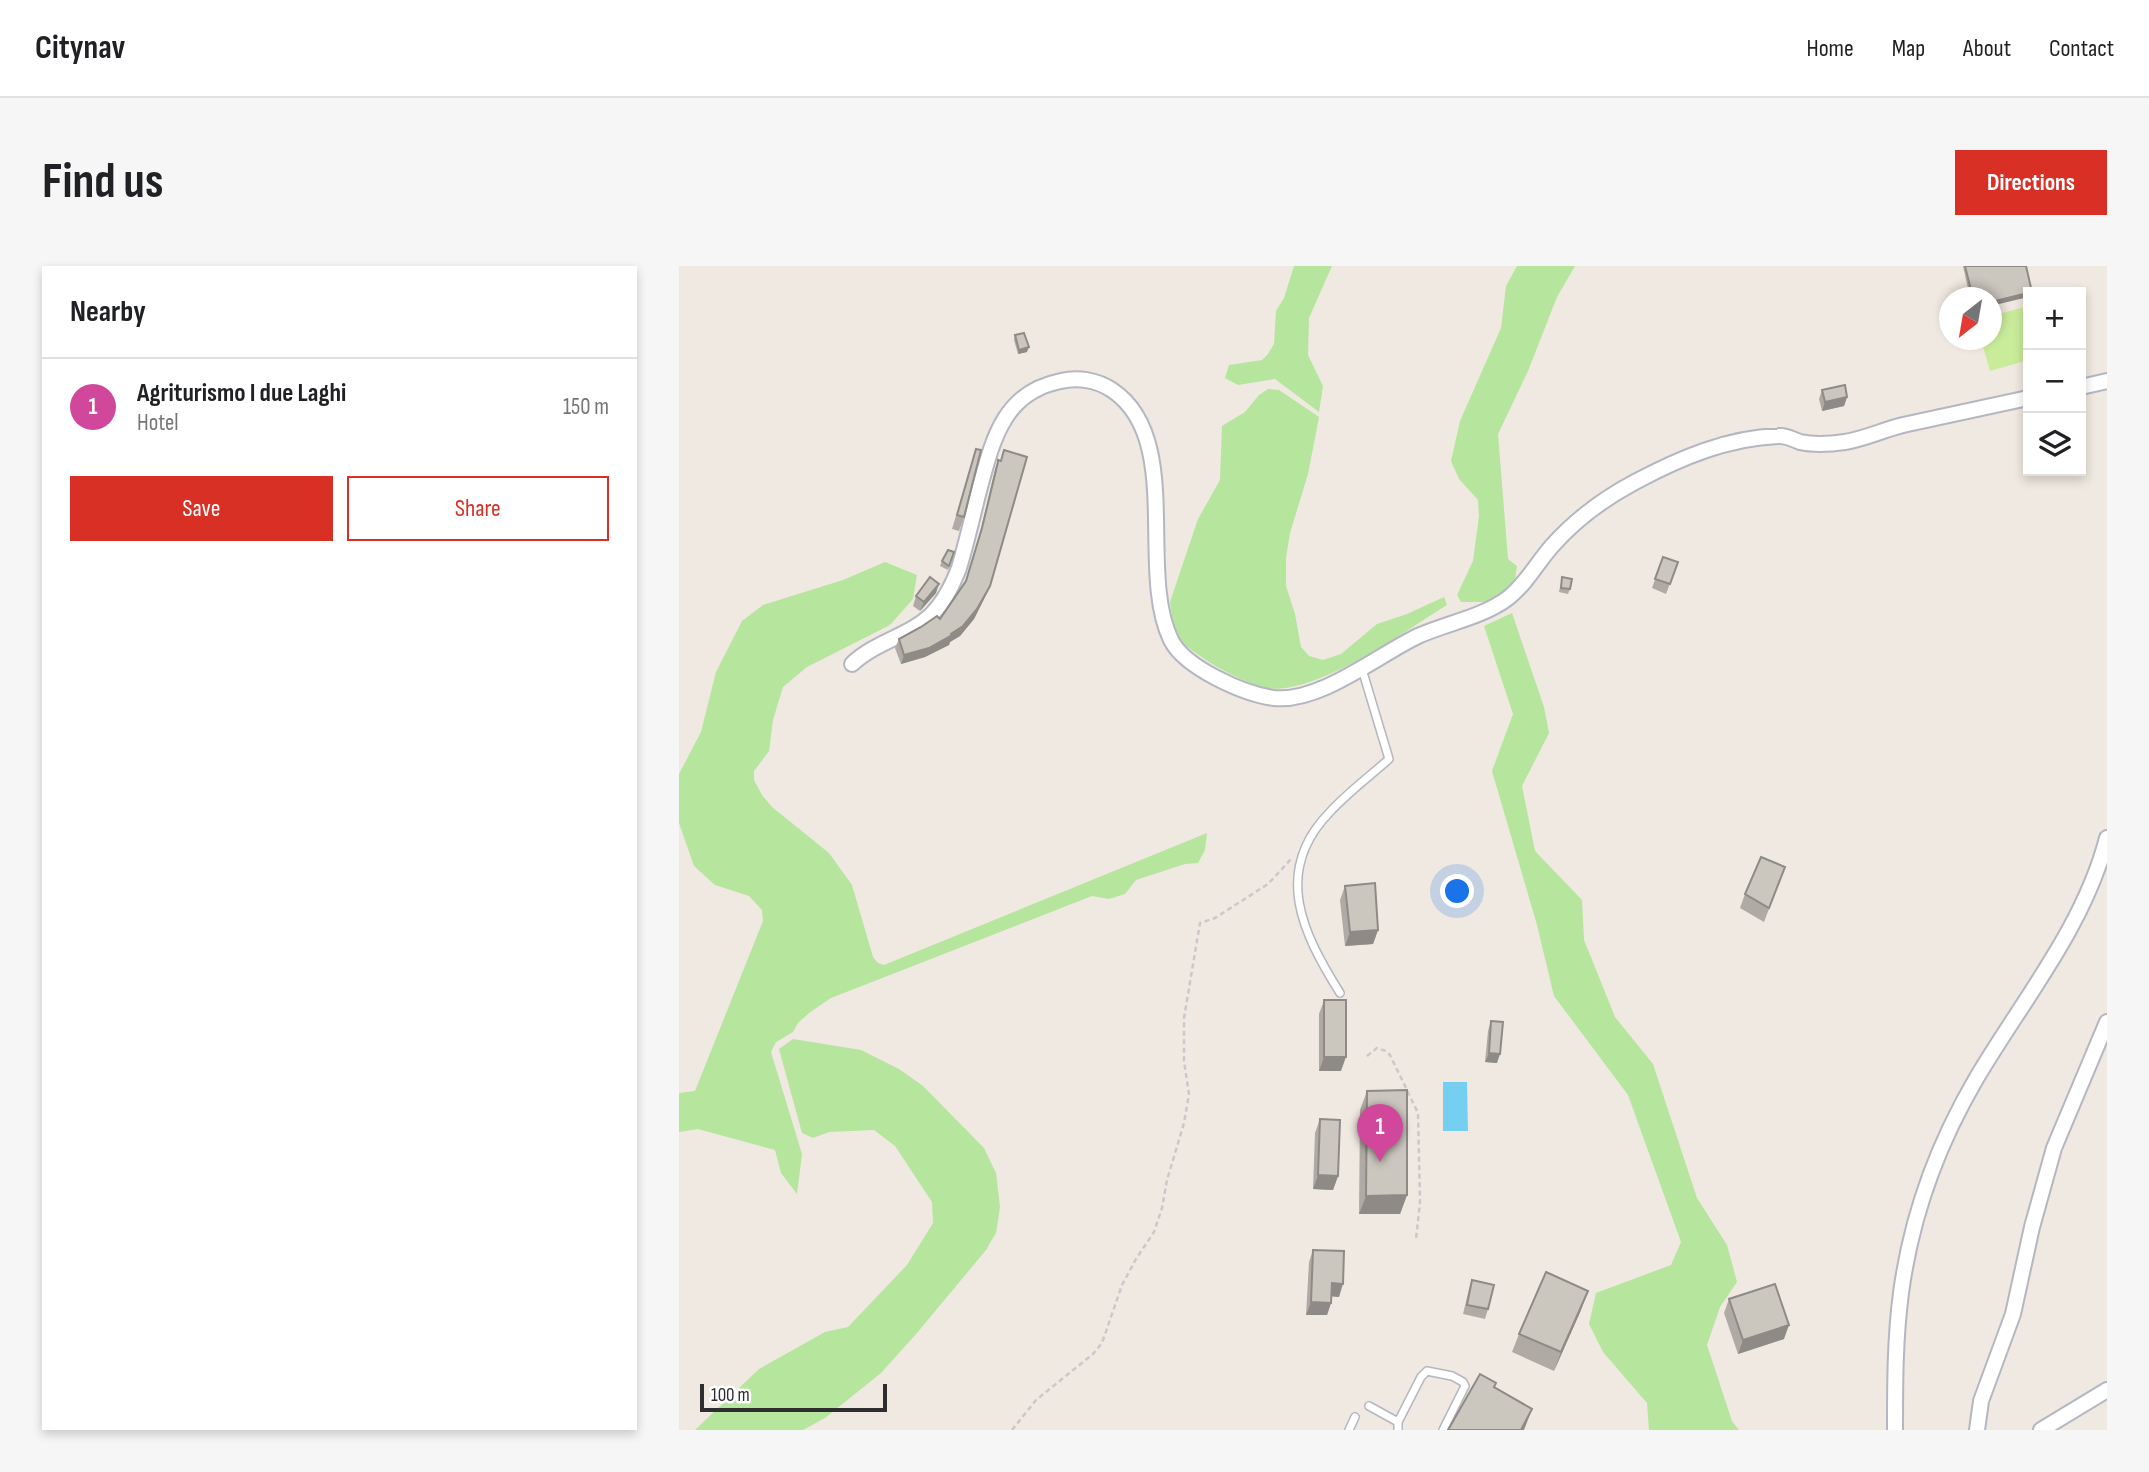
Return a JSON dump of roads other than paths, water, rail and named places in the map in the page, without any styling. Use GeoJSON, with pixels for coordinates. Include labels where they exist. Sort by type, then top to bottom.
{"type":"FeatureCollection","features":[{"type":"Feature","properties":{"kind":"street"},"geometry":{"type":"LineString","coordinates":[[852,664],[870,650],[923,621],[939,606],[959,568],[988,455],[1001,423],[1016,404],[1033,391],[1050,383],[1076,379],[1102,384],[1113,390],[1133,412],[1143,431],[1154,484],[1161,602],[1170,636],[1180,653],[1197,666],[1226,681],[1272,698],[1295,697],[1314,691],[1416,637],[1501,603],[1517,590],[1560,537],[1592,510],[1638,480],[1695,454],[1730,442],[1778,436],[1806,443],[1846,442],[1900,426],[2023,399]]}},
{"type":"Feature","properties":{"kind":"street"},"geometry":{"type":"LineString","coordinates":[[2086,386],[2107,381]]}},
{"type":"Feature","properties":{"kind":"street"},"geometry":{"type":"LineString","coordinates":[[1895,1430],[1897,1339],[1902,1284],[1916,1221],[1935,1164],[1954,1119],[1976,1079],[2074,920],[2094,878],[2107,838]]}},
{"type":"Feature","properties":{"kind":"street"},"geometry":{"type":"LineString","coordinates":[[1977,1430],[1981,1401],[2013,1314],[2032,1227],[2054,1148],[2107,1022]]}},
{"type":"Feature","properties":{"kind":"street"},"geometry":{"type":"LineString","coordinates":[[2041,1430],[2107,1390]]}},
{"type":"Feature","properties":{"kind":"lane"},"geometry":{"type":"LineString","coordinates":[[1340,993],[1307,935],[1296,888],[1299,864],[1304,851],[1327,814],[1389,759],[1361,668]]}},
{"type":"Feature","properties":{"kind":"lane"},"geometry":{"type":"LineString","coordinates":[[1369,1406],[1398,1426],[1422,1377],[1427,1371],[1439,1373],[1463,1382],[1465,1386],[1443,1430]]}},
{"type":"Feature","properties":{"kind":"lane"},"geometry":{"type":"LineString","coordinates":[[1349,1430],[1355,1417]]}},
{"type":"Feature","properties":{"kind":"water"},"geometry":{"type":"Polygon","coordinates":[[[1443,1082],[1467,1082],[1468,1131],[1443,1131],[1443,1082]]]}},
{"type":"Feature","properties":{"kind":"place","name":"Agriturismo I due Laghi"},"geometry":{"type":"Point","coordinates":[1380,1162]}}]}
